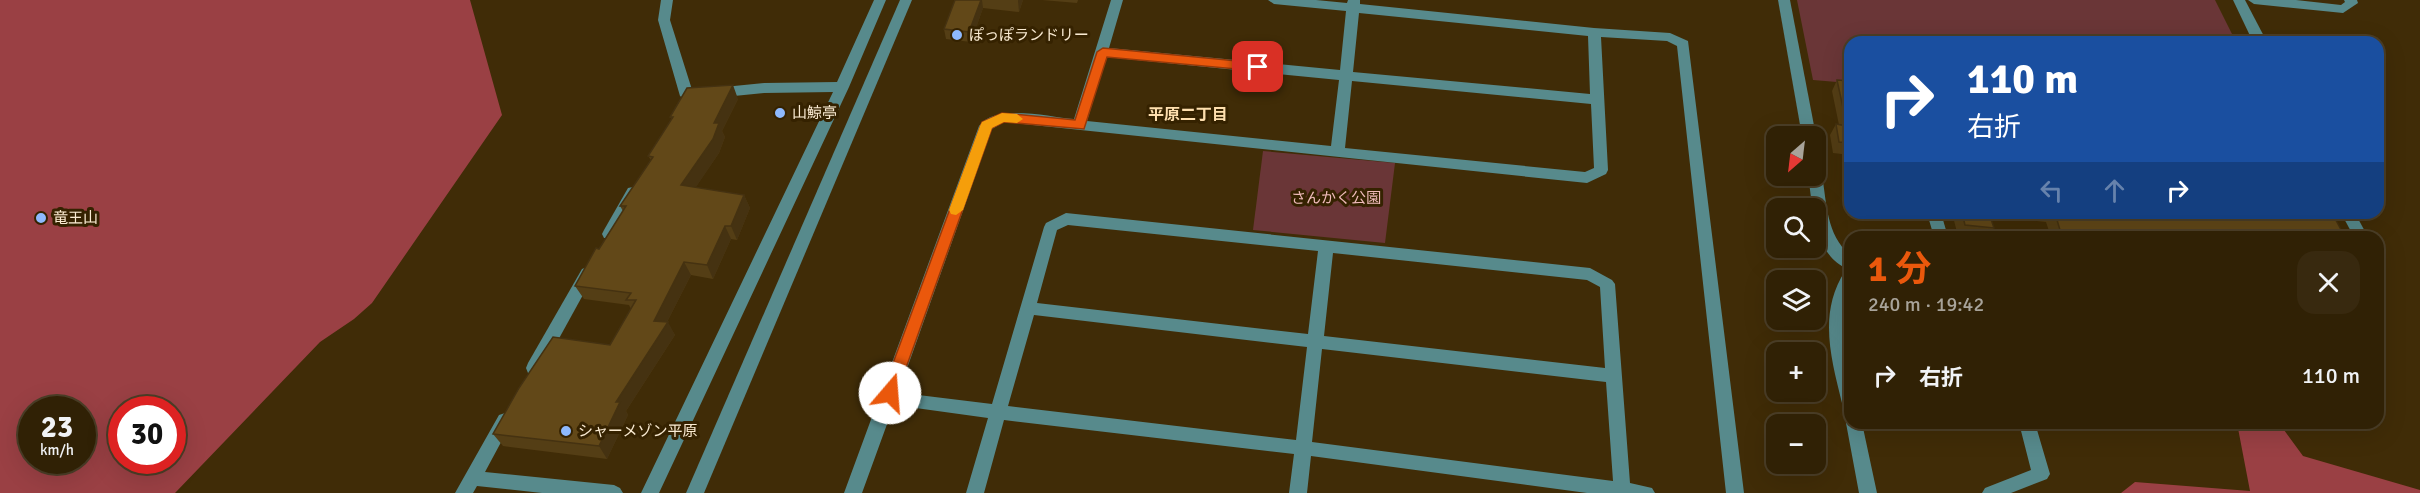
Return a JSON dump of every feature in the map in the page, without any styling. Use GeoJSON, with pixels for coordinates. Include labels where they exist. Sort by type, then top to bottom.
{"type":"FeatureCollection","features":[{"type":"Feature","properties":{"kind":"street"},"geometry":{"type":"LineString","coordinates":[[667,0],[664,20],[684,101],[764,88],[842,87]]}},
{"type":"Feature","properties":{"kind":"street"},"geometry":{"type":"LineString","coordinates":[[1079,125],[1117,0]]}},
{"type":"Feature","properties":{"kind":"street"},"geometry":{"type":"LineString","coordinates":[[1274,0],[1353,4],[1594,32],[1670,37],[1683,44],[1735,493]]}},
{"type":"Feature","properties":{"kind":"street"},"geometry":{"type":"LineString","coordinates":[[1784,0],[1807,126]]}},
{"type":"Feature","properties":{"kind":"street"},"geometry":{"type":"LineString","coordinates":[[2239,0],[2257,36]]}},
{"type":"Feature","properties":{"kind":"street"},"geometry":{"type":"LineString","coordinates":[[2254,0],[2343,9],[2352,3],[2350,0]]}},
{"type":"Feature","properties":{"kind":"street"},"geometry":{"type":"LineString","coordinates":[[650,493],[842,87],[879,3],[904,5],[695,493]]}},
{"type":"Feature","properties":{"kind":"street"},"geometry":{"type":"LineString","coordinates":[[1338,151],[1353,4]]}},
{"type":"Feature","properties":{"kind":"street"},"geometry":{"type":"LineString","coordinates":[[853,493],[986,126],[1002,117],[1587,178],[1601,170],[1594,32]]}},
{"type":"Feature","properties":{"kind":"street"},"geometry":{"type":"LineString","coordinates":[[1103,52],[1598,100]]}},
{"type":"Feature","properties":{"kind":"street"},"geometry":{"type":"LineString","coordinates":[[525,384],[642,176]]}},
{"type":"Feature","properties":{"kind":"street"},"geometry":{"type":"LineString","coordinates":[[1817,186],[1827,238],[1831,247],[1844,259]]}},
{"type":"Feature","properties":{"kind":"street"},"geometry":{"type":"LineString","coordinates":[[975,493],[1051,228],[1066,219],[1590,274],[1607,284],[1622,492]]}},
{"type":"Feature","properties":{"kind":"street"},"geometry":{"type":"LineString","coordinates":[[1299,493],[1304,457],[1302,448],[1317,341],[1326,247]]}},
{"type":"Feature","properties":{"kind":"street"},"geometry":{"type":"LineString","coordinates":[[1844,287],[1838,299],[1835,324],[1844,363]]}},
{"type":"Feature","properties":{"kind":"street"},"geometry":{"type":"LineString","coordinates":[[1028,308],[1614,376]]}},
{"type":"Feature","properties":{"kind":"street"},"geometry":{"type":"LineString","coordinates":[[890,393],[898,400],[1302,448],[1622,492],[1646,493]]}},
{"type":"Feature","properties":{"kind":"street"},"geometry":{"type":"LineString","coordinates":[[513,405],[468,485],[614,493]]}},
{"type":"Feature","properties":{"kind":"street"},"geometry":{"type":"LineString","coordinates":[[1855,429],[1868,493]]}},
{"type":"Feature","properties":{"kind":"street"},"geometry":{"type":"LineString","coordinates":[[1991,493],[2041,474],[2029,429]]}},
{"type":"Feature","properties":{"kind":"green space"},"geometry":{"type":"Polygon","coordinates":[[[1797,0],[2215,0],[2233,36],[1844,36],[1844,83],[1813,80],[1797,0]]]}},
{"type":"Feature","properties":{"kind":"green space","name":"さんかく公園"},"geometry":{"type":"Polygon","coordinates":[[[1263,151],[1395,163],[1385,243],[1253,230],[1263,151]]]}},
{"type":"Feature","properties":{"kind":"shaded area"},"geometry":{"type":"Polygon","coordinates":[[[0,0],[470,0],[502,115],[372,303],[354,319],[320,342],[175,493],[0,493],[0,0]]]}},
{"type":"Feature","properties":{"kind":"shaded area"},"geometry":{"type":"Polygon","coordinates":[[[2238,429],[2283,429],[2303,456],[2420,490],[2420,493],[2121,493],[2135,482],[2250,491],[2238,429]]]}},
{"type":"Feature","properties":{"kind":"building"},"geometry":{"type":"Polygon","coordinates":[[[955,0],[981,0],[969,32],[944,29],[955,0]]]}},
{"type":"Feature","properties":{"kind":"building"},"geometry":{"type":"Polygon","coordinates":[[[1837,80],[1844,81],[1844,112],[1837,80]]]}},
{"type":"Feature","properties":{"kind":"building"},"geometry":{"type":"Polygon","coordinates":[[[733,85],[714,123],[719,123],[713,139],[681,185],[744,195],[731,226],[725,226],[707,265],[684,262],[654,321],[668,322],[616,402],[620,402],[599,446],[493,434],[519,388],[553,337],[610,345],[636,300],[626,300],[631,293],[575,286],[596,248],[599,249],[626,206],[620,206],[653,157],[648,156],[673,117],[670,117],[687,88],[733,85]]]}},
{"type":"Feature","properties":{"kind":"building"},"geometry":{"type":"Polygon","coordinates":[[[1836,124],[1844,125],[1844,142],[1839,142],[1836,124]]]}},
{"type":"Feature","properties":{"kind":"building"},"geometry":{"type":"Polygon","coordinates":[[[1964,219],[1991,219],[1994,228],[1965,225],[1964,219]]]}},
{"type":"Feature","properties":{"kind":"building"},"geometry":{"type":"Polygon","coordinates":[[[2057,219],[2335,219],[2342,231],[2060,231],[2057,219]]]}},
{"type":"Feature","properties":{"kind":"slow traffic"},"geometry":{"type":"LineString","coordinates":[[956,210],[986,126],[1002,117],[1017,119]]}},
{"type":"Feature","properties":{"kind":"place","name":"ぽっぽランドリー"},"geometry":{"type":"Point","coordinates":[957,35]}},
{"type":"Feature","properties":{"kind":"place","name":"山鯨亭"},"geometry":{"type":"Point","coordinates":[780,113]}},
{"type":"Feature","properties":{"kind":"place","name":"竜王山"},"geometry":{"type":"Point","coordinates":[41,218]}},
{"type":"Feature","properties":{"kind":"place","name":"シャーメゾン平原"},"geometry":{"type":"Point","coordinates":[566,431]}},
{"type":"Feature","properties":{"kind":"district","name":"平原二丁目"},"geometry":{"type":"Point","coordinates":[1188,115]}},
{"type":"Feature","properties":{"kind":"route"},"geometry":{"type":"LineString","coordinates":[[890,393],[986,126],[1002,117],[1079,125],[1103,52],[1258,67]]}}]}
